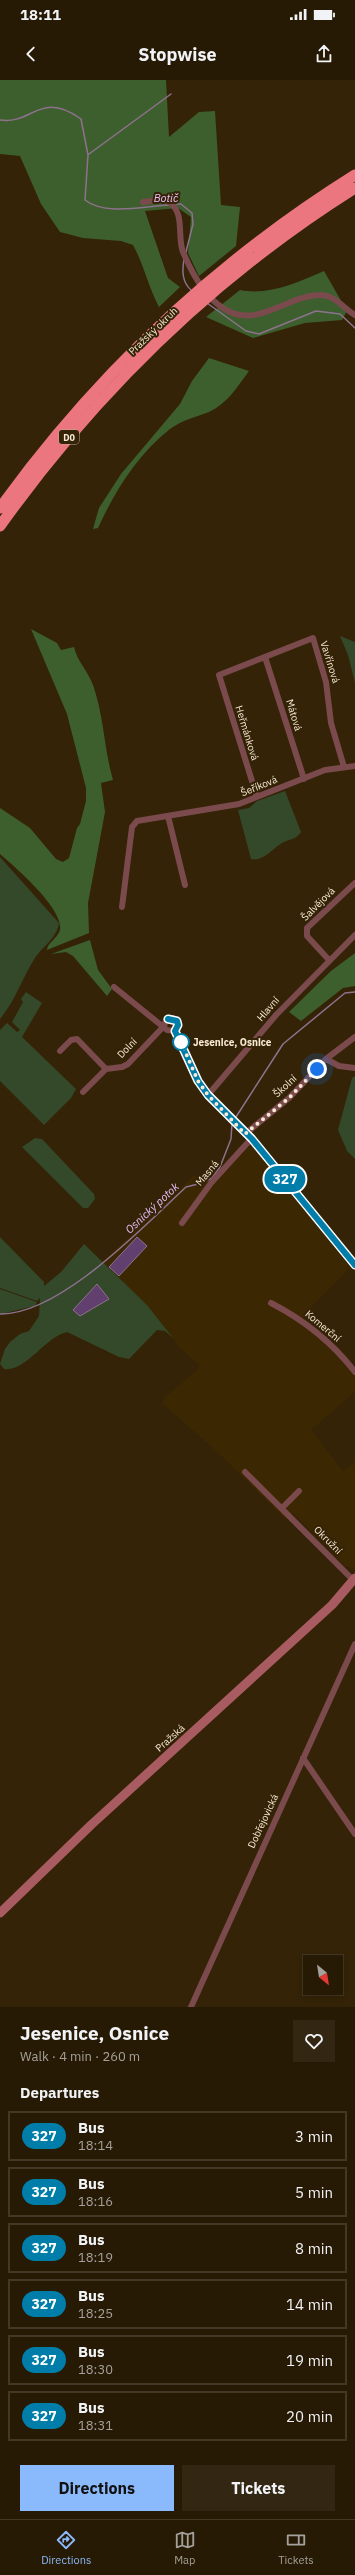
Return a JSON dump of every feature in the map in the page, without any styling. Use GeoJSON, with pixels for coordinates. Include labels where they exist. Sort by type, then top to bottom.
{"type":"FeatureCollection","features":[{"type":"Feature","properties":{"kind":"highway","name":"Pražský okruh"},"geometry":{"type":"LineString","coordinates":[[0,508],[75,412],[168,317],[355,176]]}},
{"type":"Feature","properties":{"kind":"highway","name":"Pražský okruh"},"geometry":{"type":"LineString","coordinates":[[0,526],[28,487],[87,416],[176,325],[276,235],[355,188]]}},
{"type":"Feature","properties":{"kind":"main road","name":"Pražská"},"geometry":{"type":"LineString","coordinates":[[0,1913],[91,1825],[332,1605],[354,1579]]}},
{"type":"Feature","properties":{"kind":"street"},"geometry":{"type":"LineString","coordinates":[[144,202],[165,201],[171,203],[176,210],[183,250],[197,278],[213,299],[223,308],[235,314],[253,317],[308,297],[322,295],[338,301],[355,315]]}},
{"type":"Feature","properties":{"kind":"street","name":"Vavřínová"},"geometry":{"type":"LineString","coordinates":[[219,675],[312,638],[327,686],[331,723],[344,767]]}},
{"type":"Feature","properties":{"kind":"street","name":"Mátová"},"geometry":{"type":"LineString","coordinates":[[265,657],[304,779]]}},
{"type":"Feature","properties":{"kind":"street","name":"Heřmánková"},"geometry":{"type":"LineString","coordinates":[[219,675],[257,797]]}},
{"type":"Feature","properties":{"kind":"street","name":"Šeříková"},"geometry":{"type":"LineString","coordinates":[[122,907],[132,827],[137,821],[239,804],[325,770],[355,766]]}},
{"type":"Feature","properties":{"kind":"street"},"geometry":{"type":"LineString","coordinates":[[168,816],[185,885]]}},
{"type":"Feature","properties":{"kind":"street","name":"Šalvějová"},"geometry":{"type":"LineString","coordinates":[[329,960],[307,936],[307,928],[355,883]]}},
{"type":"Feature","properties":{"kind":"street","name":"Hlavní"},"geometry":{"type":"LineString","coordinates":[[208,1095],[276,1015],[355,935]]}},
{"type":"Feature","properties":{"kind":"street"},"geometry":{"type":"LineString","coordinates":[[114,987],[123,996],[164,1026],[168,1031],[175,1031]]}},
{"type":"Feature","properties":{"kind":"street"},"geometry":{"type":"LineString","coordinates":[[164,1026],[166,1020],[173,1018],[178,1023],[175,1031],[198,1081],[208,1095],[233,1122],[252,1139],[355,1265]]}},
{"type":"Feature","properties":{"kind":"street","name":"Dolní"},"geometry":{"type":"LineString","coordinates":[[106,1069],[122,1068],[128,1064],[164,1026]]}},
{"type":"Feature","properties":{"kind":"street","name":"Školní"},"geometry":{"type":"LineString","coordinates":[[245,1134],[289,1098],[326,1059],[355,1037]]}},
{"type":"Feature","properties":{"kind":"street"},"geometry":{"type":"LineString","coordinates":[[60,1051],[71,1040],[77,1039],[106,1069],[82,1092]]}},
{"type":"Feature","properties":{"kind":"street"},"geometry":{"type":"LineString","coordinates":[[326,1059],[338,1066],[355,1068]]}},
{"type":"Feature","properties":{"kind":"street","name":"Masná"},"geometry":{"type":"LineString","coordinates":[[182,1223],[211,1183],[252,1139]]}},
{"type":"Feature","properties":{"kind":"street","name":"Komerční"},"geometry":{"type":"LineString","coordinates":[[271,1303],[302,1320],[343,1356],[355,1372]]}},
{"type":"Feature","properties":{"kind":"street","name":"Okružní"},"geometry":{"type":"LineString","coordinates":[[245,1472],[354,1579]]}},
{"type":"Feature","properties":{"kind":"street"},"geometry":{"type":"LineString","coordinates":[[282,1508],[299,1491]]}},
{"type":"Feature","properties":{"kind":"street","name":"Dobřejovická"},"geometry":{"type":"LineString","coordinates":[[191,2007],[355,1644]]}},
{"type":"Feature","properties":{"kind":"street"},"geometry":{"type":"LineString","coordinates":[[303,1758],[355,1834]]}},
{"type":"Feature","properties":{"kind":"shaded area"},"geometry":{"type":"Polygon","coordinates":[[[252,1144],[302,1204],[350,1268],[306,1312],[302,1323],[339,1356],[355,1373],[355,1392],[311,1430],[343,1471],[355,1462],[355,1569],[345,1566],[293,1513],[286,1519],[214,1449],[163,1404],[164,1398],[197,1370],[199,1365],[181,1349],[147,1305],[102,1262],[194,1175],[210,1184],[247,1145],[252,1144]]]}},
{"type":"Feature","properties":{"kind":"shaded area"},"geometry":{"type":"Polygon","coordinates":[[[137,1237],[147,1246],[119,1276],[109,1267],[137,1237]]]}},
{"type":"Feature","properties":{"kind":"shaded area"},"geometry":{"type":"Polygon","coordinates":[[[97,1284],[109,1299],[80,1316],[73,1310],[97,1284]]]}},
{"type":"Feature","properties":{"kind":"green space"},"geometry":{"type":"Polygon","coordinates":[[[0,80],[166,80],[169,137],[199,112],[215,111],[221,205],[240,207],[236,246],[199,276],[188,253],[191,217],[178,208],[145,211],[168,278],[180,287],[159,307],[133,245],[121,241],[83,238],[60,232],[41,204],[20,156],[0,154],[0,80]]]}},
{"type":"Feature","properties":{"kind":"green space"},"geometry":{"type":"Polygon","coordinates":[[[324,271],[347,311],[342,320],[305,323],[253,338],[206,317],[240,290],[272,290],[324,271]]]}},
{"type":"Feature","properties":{"kind":"green space"},"geometry":{"type":"Polygon","coordinates":[[[209,358],[249,371],[232,394],[215,409],[184,421],[170,429],[147,450],[128,474],[98,528],[93,529],[99,508],[121,474],[180,404],[192,381],[209,358]]]}},
{"type":"Feature","properties":{"kind":"green space"},"geometry":{"type":"Polygon","coordinates":[[[31,629],[57,643],[61,650],[74,647],[75,652],[91,680],[97,697],[113,780],[101,783],[105,812],[88,903],[89,933],[47,950],[47,947],[59,933],[59,921],[47,900],[0,854],[0,808],[30,828],[56,859],[63,862],[69,858],[77,828],[80,824],[86,801],[86,788],[67,714],[31,629]]]}},
{"type":"Feature","properties":{"kind":"green space"},"geometry":{"type":"Polygon","coordinates":[[[340,636],[355,642],[355,683],[348,655],[340,636]]]}},
{"type":"Feature","properties":{"kind":"green space"},"geometry":{"type":"Polygon","coordinates":[[[285,791],[301,832],[297,837],[282,843],[264,857],[251,859],[238,810],[249,808],[257,801],[285,791]]]}},
{"type":"Feature","properties":{"kind":"green space"},"geometry":{"type":"Polygon","coordinates":[[[0,857],[59,923],[56,933],[35,958],[15,997],[0,1019],[0,857]]]}},
{"type":"Feature","properties":{"kind":"green space"},"geometry":{"type":"Polygon","coordinates":[[[90,940],[98,970],[112,989],[107,996],[73,956],[66,952],[51,954],[90,940]]]}},
{"type":"Feature","properties":{"kind":"green space"},"geometry":{"type":"Polygon","coordinates":[[[355,953],[355,986],[343,988],[301,1021],[289,1012],[331,971],[355,953]]]}},
{"type":"Feature","properties":{"kind":"green space"},"geometry":{"type":"Polygon","coordinates":[[[26,992],[42,1003],[22,1037],[76,1089],[71,1098],[44,1125],[0,1081],[0,1030],[7,1023],[17,1032],[20,1030],[12,1022],[23,1002],[21,999],[26,992]]]}},
{"type":"Feature","properties":{"kind":"green space"},"geometry":{"type":"Polygon","coordinates":[[[355,1076],[355,1159],[347,1151],[338,1130],[352,1078],[355,1076]]]}},
{"type":"Feature","properties":{"kind":"green space"},"geometry":{"type":"Polygon","coordinates":[[[35,1138],[42,1139],[94,1194],[95,1199],[88,1208],[83,1208],[22,1147],[35,1138]]]}},
{"type":"Feature","properties":{"kind":"green space"},"geometry":{"type":"Polygon","coordinates":[[[0,1237],[44,1282],[44,1286],[61,1272],[84,1244],[147,1305],[173,1338],[165,1331],[157,1330],[129,1359],[119,1357],[67,1332],[51,1340],[20,1365],[4,1369],[0,1364],[5,1349],[10,1342],[20,1334],[29,1331],[39,1316],[40,1298],[37,1301],[0,1288],[0,1237]]]}},
{"type":"Feature","properties":{"kind":"green space"},"geometry":{"type":"Polygon","coordinates":[[[0,1289],[37,1302],[35,1306],[0,1314],[0,1289]]]}},
{"type":"Feature","properties":{"kind":"waterway"},"geometry":{"type":"LineString","coordinates":[[89,154],[171,94]]}},
{"type":"Feature","properties":{"kind":"waterway","name":"Botič"},"geometry":{"type":"LineString","coordinates":[[0,120],[20,118],[37,110],[46,108],[56,108],[67,111],[81,119],[88,155],[85,200],[93,205],[114,209],[169,205]]}},
{"type":"Feature","properties":{"kind":"waterway","name":"Botič"},"geometry":{"type":"LineString","coordinates":[[175,204],[181,204],[192,213],[193,224],[186,252]]}},
{"type":"Feature","properties":{"kind":"waterway","name":"Botič"},"geometry":{"type":"LineString","coordinates":[[184,259],[183,276],[191,290]]}},
{"type":"Feature","properties":{"kind":"waterway","name":"Botič"},"geometry":{"type":"LineString","coordinates":[[207,303],[246,331],[259,334],[316,311],[340,314],[355,328]]}},
{"type":"Feature","properties":{"kind":"waterway","name":"Osnický potok"},"geometry":{"type":"LineString","coordinates":[[234,1120],[283,1044],[345,993],[355,992]]}},
{"type":"Feature","properties":{"kind":"waterway","name":"Osnický potok"},"geometry":{"type":"LineString","coordinates":[[0,1314],[23,1310],[48,1300],[74,1285],[125,1245],[186,1187],[202,1183],[212,1178],[220,1167],[231,1139],[232,1123]]}},
{"type":"Feature","properties":{"kind":"bus line","name":"327"},"geometry":{"type":"LineString","coordinates":[[168,1019],[173,1018],[177,1021],[178,1025],[175,1031],[198,1081],[208,1095],[245,1134],[252,1139],[322,1222],[355,1265]]}},
{"type":"Feature","properties":{"kind":"place","name":"Jesenice, Osnice"},"geometry":{"type":"Point","coordinates":[181,1042]}},
{"type":"Feature","properties":{"kind":"route"},"geometry":{"type":"LineString","coordinates":[[181,1042],[180,1041],[198,1081],[208,1095],[245,1134],[289,1098],[317,1069]]}}]}
